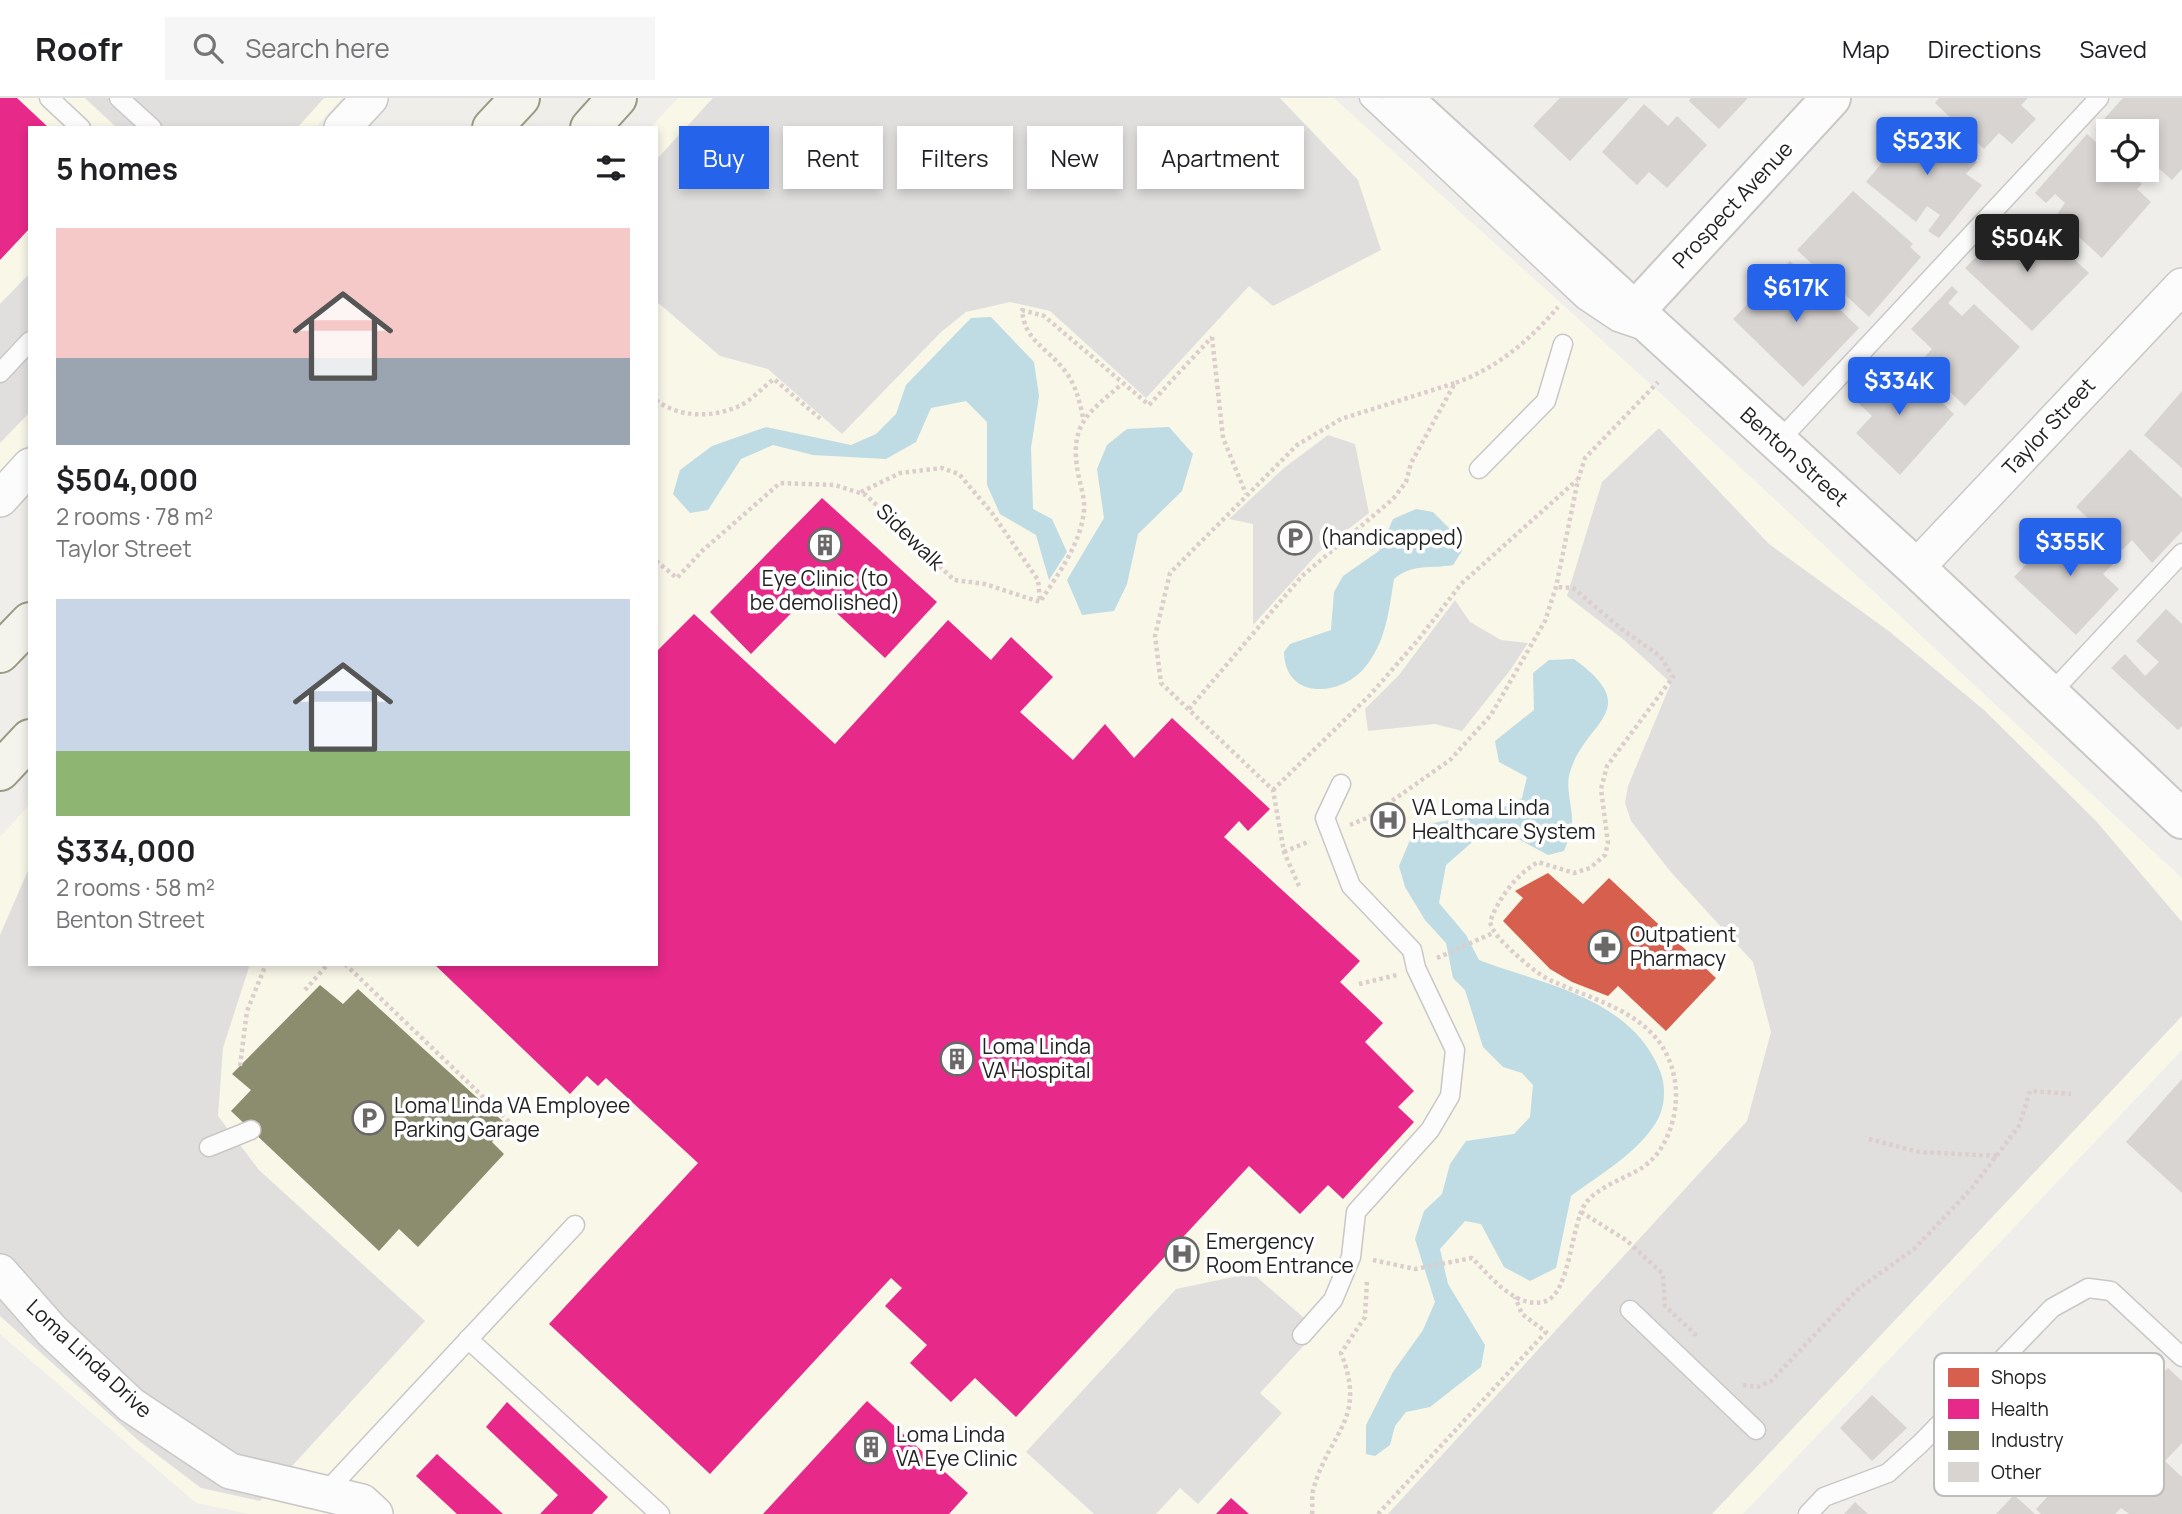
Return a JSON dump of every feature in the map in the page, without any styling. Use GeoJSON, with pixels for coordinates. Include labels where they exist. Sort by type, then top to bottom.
{"type":"FeatureCollection","features":[{"type":"Feature","properties":{"kind":"main road"},"geometry":{"type":"LineString","coordinates":[[494,126],[520,98]]}},
{"type":"Feature","properties":{"kind":"main road"},"geometry":{"type":"LineString","coordinates":[[592,126],[617,98]]}},
{"type":"Feature","properties":{"kind":"main road"},"geometry":{"type":"LineString","coordinates":[[0,653],[28,624]]}},
{"type":"Feature","properties":{"kind":"main road"},"geometry":{"type":"LineString","coordinates":[[0,771],[28,741]]}},
{"type":"Feature","properties":{"kind":"street"},"geometry":{"type":"LineString","coordinates":[[344,126],[370,98]]}},
{"type":"Feature","properties":{"kind":"street","name":"Benton Street"},"geometry":{"type":"LineString","coordinates":[[1402,98],[1916,568],[2182,820]]}},
{"type":"Feature","properties":{"kind":"street","name":"Prospect Avenue"},"geometry":{"type":"LineString","coordinates":[[1648,324],[1831,98]]}},
{"type":"Feature","properties":{"kind":"street","name":"Taylor Street"},"geometry":{"type":"LineString","coordinates":[[1916,568],[2182,286]]}},
{"type":"Feature","properties":{"kind":"street"},"geometry":{"type":"LineString","coordinates":[[0,499],[28,468]]}},
{"type":"Feature","properties":{"kind":"street","name":"Loma Linda Drive"},"geometry":{"type":"LineString","coordinates":[[0,1272],[52,1331],[131,1405],[230,1471],[362,1502],[375,1514]]}},
{"type":"Feature","properties":{"kind":"lane"},"geometry":{"type":"LineString","coordinates":[[49,98],[79,126]]}},
{"type":"Feature","properties":{"kind":"lane"},"geometry":{"type":"LineString","coordinates":[[119,98],[150,126]]}},
{"type":"Feature","properties":{"kind":"lane"},"geometry":{"type":"LineString","coordinates":[[1369,98],[1596,310],[1617,322],[1648,324]]}},
{"type":"Feature","properties":{"kind":"lane"},"geometry":{"type":"LineString","coordinates":[[1778,442],[2099,98]]}},
{"type":"Feature","properties":{"kind":"lane"},"geometry":{"type":"LineString","coordinates":[[0,373],[28,343]]}},
{"type":"Feature","properties":{"kind":"lane"},"geometry":{"type":"LineString","coordinates":[[1479,469],[1546,401],[1563,344]]}},
{"type":"Feature","properties":{"kind":"lane"},"geometry":{"type":"LineString","coordinates":[[2050,694],[2182,553]]}},
{"type":"Feature","properties":{"kind":"lane"},"geometry":{"type":"LineString","coordinates":[[1302,1335],[1333,1300],[1351,1257],[1356,1212],[1430,1130],[1450,1096],[1455,1050],[1416,968],[1412,950],[1351,886],[1325,818],[1341,784]]}},
{"type":"Feature","properties":{"kind":"lane"},"geometry":{"type":"LineString","coordinates":[[209,1147],[251,1130]]}},
{"type":"Feature","properties":{"kind":"lane"},"geometry":{"type":"LineString","coordinates":[[324,1494],[575,1225]]}},
{"type":"Feature","properties":{"kind":"lane"},"geometry":{"type":"LineString","coordinates":[[2008,1353],[2052,1308],[2088,1288],[2111,1291],[2182,1357]]}},
{"type":"Feature","properties":{"kind":"lane"},"geometry":{"type":"LineString","coordinates":[[1630,1310],[1756,1430]]}},
{"type":"Feature","properties":{"kind":"lane"},"geometry":{"type":"LineString","coordinates":[[468,1339],[660,1514]]}},
{"type":"Feature","properties":{"kind":"lane"},"geometry":{"type":"LineString","coordinates":[[1808,1514],[1824,1497],[1888,1473],[1934,1430]]}},
{"type":"Feature","properties":{"kind":"path"},"geometry":{"type":"LineString","coordinates":[[1299,886],[1284,852],[1273,790],[1161,683],[1155,636],[1170,573],[1297,445],[1341,419],[1470,378],[1530,339],[1560,305]]}},
{"type":"Feature","properties":{"kind":"path"},"geometry":{"type":"LineString","coordinates":[[1040,602],[1070,553],[1080,530],[1084,508],[1074,453],[1083,417],[1078,394],[1066,372],[1024,330],[1022,310],[1044,316],[1082,345],[1122,384],[1149,405],[1212,337],[1223,438],[1246,494]]}},
{"type":"Feature","properties":{"kind":"path"},"geometry":{"type":"LineString","coordinates":[[658,402],[668,409],[696,415],[740,406],[774,379],[824,421]]}},
{"type":"Feature","properties":{"kind":"path"},"geometry":{"type":"LineString","coordinates":[[1284,852],[1369,817],[1450,760],[1491,715],[1545,621],[1556,587],[1585,458],[1658,382]]}},
{"type":"Feature","properties":{"kind":"path"},"geometry":{"type":"LineString","coordinates":[[1189,709],[1302,576],[1394,499],[1406,482],[1411,463],[1455,383]]}},
{"type":"Feature","properties":{"kind":"path"},"geometry":{"type":"LineString","coordinates":[[1083,417],[1122,384]]}},
{"type":"Feature","properties":{"kind":"path"},"geometry":{"type":"LineString","coordinates":[[860,493],[900,473],[942,468],[959,474],[992,513],[1038,580],[1040,602]]}},
{"type":"Feature","properties":{"kind":"path"},"geometry":{"type":"LineString","coordinates":[[1273,790],[1370,695],[1418,640],[1461,584],[1578,480]]}},
{"type":"Feature","properties":{"kind":"path","name":"Sidewalk"},"geometry":{"type":"LineString","coordinates":[[658,563],[677,578],[702,551],[780,483],[835,485],[866,495],[954,580],[985,584],[1040,602]]}},
{"type":"Feature","properties":{"kind":"path"},"geometry":{"type":"LineString","coordinates":[[1514,1296],[1538,1303],[1550,1300],[1559,1288],[1586,1202],[1646,1166],[1669,1133],[1677,1107],[1674,1075],[1661,1042],[1649,1030],[1595,996],[1549,979],[1522,960],[1493,933],[1490,922],[1501,898],[1538,862],[1574,873],[1590,868],[1605,855],[1608,843],[1601,789],[1607,766],[1673,677],[1660,656],[1624,631],[1573,588],[1556,587]]}},
{"type":"Feature","properties":{"kind":"path"},"geometry":{"type":"LineString","coordinates":[[1442,955],[1493,933]]}},
{"type":"Feature","properties":{"kind":"path"},"geometry":{"type":"LineString","coordinates":[[240,1066],[247,1011],[265,966]]}},
{"type":"Feature","properties":{"kind":"path"},"geometry":{"type":"LineString","coordinates":[[305,990],[326,966]]}},
{"type":"Feature","properties":{"kind":"path"},"geometry":{"type":"LineString","coordinates":[[347,966],[530,1142]]}},
{"type":"Feature","properties":{"kind":"path"},"geometry":{"type":"LineString","coordinates":[[1733,1379],[1741,1385],[1758,1387],[1771,1381],[1858,1289],[1914,1249],[1998,1156],[2019,1126],[2030,1091],[2071,1094]]}},
{"type":"Feature","properties":{"kind":"path"},"geometry":{"type":"LineString","coordinates":[[1869,1139],[1919,1152],[1998,1156]]}},
{"type":"Feature","properties":{"kind":"path"},"geometry":{"type":"LineString","coordinates":[[1581,1212],[1626,1240],[1663,1273],[1665,1306],[1695,1334],[1695,1344]]}},
{"type":"Feature","properties":{"kind":"path"},"geometry":{"type":"LineString","coordinates":[[1378,1261],[1416,1269],[1450,1260],[1472,1258],[1514,1296],[1522,1314],[1546,1332],[1378,1514]]}},
{"type":"Feature","properties":{"kind":"path"},"geometry":{"type":"LineString","coordinates":[[1312,1514],[1313,1488],[1352,1402],[1350,1377],[1341,1353],[1365,1317],[1367,1260]]}},
{"type":"Feature","properties":{"kind":"shaded area"},"geometry":{"type":"Polygon","coordinates":[[[0,98],[342,98],[317,126],[28,126],[28,444],[0,475],[0,98]]]}},
{"type":"Feature","properties":{"kind":"shaded area"},"geometry":{"type":"Polygon","coordinates":[[[85,98],[324,98],[299,126],[115,126],[85,98]]]}},
{"type":"Feature","properties":{"kind":"shaded area","name":"VA Loma Linda Healthcare System"},"geometry":{"type":"Polygon","coordinates":[[[678,98],[1334,98],[1657,390],[2182,878],[2182,1050],[1743,1514],[249,1514],[196,1503],[0,1334],[0,837],[28,806],[28,966],[658,966],[658,126],[652,126],[678,98]]]}},
{"type":"Feature","properties":{"kind":"shaded area"},"geometry":{"type":"Polygon","coordinates":[[[713,98],[1280,98],[1358,180],[1381,250],[1273,306],[1249,286],[1146,398],[1050,311],[1010,302],[966,312],[941,332],[842,434],[768,369],[720,356],[658,303],[658,158],[679,135],[679,189],[769,189],[769,126],[687,126],[713,98]]]}},
{"type":"Feature","properties":{"kind":"shaded area"},"geometry":{"type":"Polygon","coordinates":[[[28,275],[28,414],[0,443],[0,304],[28,275]]]}},
{"type":"Feature","properties":{"kind":"shaded area"},"geometry":{"type":"Polygon","coordinates":[[[1659,428],[1769,544],[1890,632],[1984,710],[2096,821],[2182,922],[2182,1016],[1712,1514],[1388,1514],[1747,1121],[1771,1032],[1753,962],[1670,871],[1631,821],[1625,803],[1628,786],[1671,683],[1624,640],[1567,596],[1602,482],[1659,428]]]}},
{"type":"Feature","properties":{"kind":"shaded area","name":"(handicapped)"},"geometry":{"type":"Polygon","coordinates":[[[1328,435],[1355,444],[1369,513],[1319,552],[1253,625],[1253,524],[1229,519],[1284,468],[1328,435]]]}},
{"type":"Feature","properties":{"kind":"shaded area","name":"(handicapped)"},"geometry":{"type":"Polygon","coordinates":[[[1455,600],[1470,622],[1501,640],[1528,643],[1511,669],[1462,731],[1435,724],[1368,731],[1365,709],[1399,675],[1455,600]]]}},
{"type":"Feature","properties":{"kind":"shaded area"},"geometry":{"type":"Polygon","coordinates":[[[28,871],[28,966],[249,966],[223,1048],[218,1116],[259,1170],[425,1321],[260,1501],[201,1488],[139,1441],[0,1316],[0,935],[28,871]]]}},
{"type":"Feature","properties":{"kind":"shaded area"},"geometry":{"type":"Polygon","coordinates":[[[1252,1273],[1318,1330],[1260,1393],[1282,1413],[1198,1504],[1180,1488],[1156,1514],[1094,1514],[1026,1452],[1176,1289],[1252,1273]]]}},
{"type":"Feature","properties":{"kind":"water"},"geometry":{"type":"Polygon","coordinates":[[[991,317],[1034,362],[1039,396],[1031,448],[1033,509],[1052,519],[1067,552],[1049,580],[1036,535],[1000,514],[987,485],[987,422],[966,401],[931,408],[916,442],[886,459],[813,455],[773,445],[741,459],[708,510],[690,513],[673,494],[680,470],[712,446],[766,427],[851,445],[876,434],[896,414],[906,385],[971,318],[991,317]]]}},
{"type":"Feature","properties":{"kind":"water"},"geometry":{"type":"Polygon","coordinates":[[[1169,427],[1193,454],[1182,491],[1138,534],[1127,584],[1114,611],[1082,615],[1067,580],[1104,518],[1097,469],[1107,445],[1127,429],[1169,427]]]}},
{"type":"Feature","properties":{"kind":"water"},"geometry":{"type":"Polygon","coordinates":[[[1416,509],[1433,512],[1461,540],[1462,551],[1453,565],[1415,569],[1394,579],[1382,636],[1373,656],[1356,676],[1330,688],[1304,686],[1294,679],[1287,668],[1284,652],[1290,644],[1331,630],[1334,592],[1343,576],[1379,551],[1393,519],[1416,509]]]}},
{"type":"Feature","properties":{"kind":"water"},"geometry":{"type":"Polygon","coordinates":[[[1574,659],[1595,677],[1606,692],[1608,705],[1604,717],[1576,757],[1569,776],[1572,825],[1564,851],[1548,855],[1513,836],[1478,837],[1446,865],[1439,903],[1466,935],[1479,960],[1583,998],[1607,1010],[1629,1026],[1647,1046],[1660,1071],[1664,1100],[1657,1121],[1636,1147],[1571,1196],[1556,1268],[1530,1281],[1504,1267],[1481,1224],[1465,1221],[1440,1249],[1448,1284],[1485,1345],[1481,1367],[1430,1407],[1406,1412],[1395,1426],[1390,1445],[1375,1456],[1366,1454],[1366,1425],[1393,1372],[1423,1330],[1435,1302],[1415,1239],[1424,1211],[1442,1194],[1450,1164],[1466,1141],[1514,1134],[1530,1117],[1533,1085],[1522,1073],[1503,1067],[1483,1047],[1465,990],[1453,978],[1446,943],[1425,920],[1405,887],[1399,866],[1410,840],[1433,823],[1492,813],[1522,798],[1527,777],[1499,762],[1495,741],[1534,710],[1533,673],[1549,660],[1574,659]]]}},
{"type":"Feature","properties":{"kind":"building: Shops","name":"Outpatient Pharmacy"},"geometry":{"type":"Polygon","coordinates":[[[1548,873],[1583,904],[1609,878],[1716,978],[1666,1031],[1618,986],[1608,996],[1572,982],[1550,969],[1503,921],[1523,898],[1515,891],[1548,873]]]}},
{"type":"Feature","properties":{"kind":"building: Health"},"geometry":{"type":"Polygon","coordinates":[[[0,98],[17,98],[47,126],[28,126],[28,230],[0,260],[0,98]]]}},
{"type":"Feature","properties":{"kind":"building: Health","name":"Eye Clinic (to be demolished)"},"geometry":{"type":"Polygon","coordinates":[[[822,498],[937,602],[885,658],[813,591],[751,654],[710,612],[822,498]]]}},
{"type":"Feature","properties":{"kind":"building: Health","name":"Loma Linda VA Hospital"},"geometry":{"type":"Polygon","coordinates":[[[694,614],[835,744],[948,620],[991,660],[1011,637],[1053,677],[1020,712],[1073,760],[1105,724],[1134,758],[1172,718],[1270,809],[1248,831],[1239,821],[1224,837],[1360,961],[1340,982],[1383,1023],[1365,1042],[1414,1091],[1398,1107],[1414,1122],[1343,1199],[1328,1185],[1300,1214],[1249,1166],[1016,1417],[975,1378],[951,1402],[910,1363],[927,1345],[885,1306],[902,1288],[891,1278],[710,1474],[549,1324],[698,1163],[606,1078],[598,1086],[587,1076],[570,1094],[436,966],[658,966],[658,650],[694,614]]]}},
{"type":"Feature","properties":{"kind":"building: Health","name":"Loma Linda VA Eye Clinic"},"geometry":{"type":"Polygon","coordinates":[[[867,1401],[968,1493],[949,1514],[763,1514],[867,1401]]]}},
{"type":"Feature","properties":{"kind":"building: Health"},"geometry":{"type":"Polygon","coordinates":[[[507,1402],[608,1497],[592,1514],[540,1514],[558,1495],[486,1427],[507,1402]]]}},
{"type":"Feature","properties":{"kind":"building: Health"},"geometry":{"type":"Polygon","coordinates":[[[437,1454],[503,1514],[457,1514],[416,1476],[437,1454]]]}},
{"type":"Feature","properties":{"kind":"building: Health"},"geometry":{"type":"Polygon","coordinates":[[[1231,1498],[1249,1514],[1216,1514],[1231,1498]]]}},
{"type":"Feature","properties":{"kind":"building: Industry","name":"Loma Linda VA Employee Parking Garage"},"geometry":{"type":"Polygon","coordinates":[[[320,985],[343,1004],[358,989],[507,1125],[492,1142],[504,1154],[418,1247],[399,1229],[379,1251],[231,1111],[251,1090],[232,1074],[320,985]]]}},
{"type":"Feature","properties":{"kind":"building: Other"},"geometry":{"type":"Polygon","coordinates":[[[1560,98],[1629,98],[1570,161],[1533,126],[1560,98]]]}},
{"type":"Feature","properties":{"kind":"building: Other"},"geometry":{"type":"Polygon","coordinates":[[[1691,98],[1748,98],[1719,129],[1689,101],[1691,98]]]}},
{"type":"Feature","properties":{"kind":"building: Other"},"geometry":{"type":"Polygon","coordinates":[[[1939,98],[2028,98],[2021,105],[2036,119],[2012,144],[1999,133],[1984,149],[1935,103],[1939,98]]]}},
{"type":"Feature","properties":{"kind":"building: Other"},"geometry":{"type":"Polygon","coordinates":[[[2123,98],[2182,98],[2182,169],[2172,180],[2159,169],[2159,119],[2104,119],[2123,98]]]}},
{"type":"Feature","properties":{"kind":"building: Other"},"geometry":{"type":"Polygon","coordinates":[[[1644,104],[1668,126],[1677,116],[1707,145],[1667,188],[1649,172],[1637,185],[1602,152],[1644,104]]]}},
{"type":"Feature","properties":{"kind":"building: Other"},"geometry":{"type":"Polygon","coordinates":[[[1920,118],[1977,162],[1966,174],[1982,185],[1939,238],[1928,231],[1940,215],[1927,206],[1916,222],[1866,182],[1920,118]]]}},
{"type":"Feature","properties":{"kind":"building: Other"},"geometry":{"type":"Polygon","coordinates":[[[2087,134],[2096,142],[2096,182],[2140,182],[2142,184],[2137,189],[2151,202],[2102,258],[2056,216],[2065,203],[2055,194],[2046,203],[2035,193],[2087,134]]]}},
{"type":"Feature","properties":{"kind":"building: Other"},"geometry":{"type":"Polygon","coordinates":[[[1853,191],[1913,244],[1910,247],[1921,257],[1869,317],[1797,250],[1853,191]]]}},
{"type":"Feature","properties":{"kind":"building: Other"},"geometry":{"type":"Polygon","coordinates":[[[2011,222],[2031,243],[2043,230],[2089,273],[2032,331],[1965,268],[2011,222]]]}},
{"type":"Feature","properties":{"kind":"building: Other"},"geometry":{"type":"Polygon","coordinates":[[[1790,261],[1859,328],[1803,387],[1733,319],[1790,261]]]}},
{"type":"Feature","properties":{"kind":"building: Other"},"geometry":{"type":"Polygon","coordinates":[[[1952,286],[1958,292],[1948,303],[1962,316],[1974,304],[2020,347],[1965,406],[1919,363],[1932,349],[1911,329],[1952,286]]]}},
{"type":"Feature","properties":{"kind":"building: Other"},"geometry":{"type":"Polygon","coordinates":[[[1877,366],[1898,385],[1910,372],[1954,414],[1900,475],[1856,433],[1872,416],[1850,395],[1877,366]]]}},
{"type":"Feature","properties":{"kind":"building: Other"},"geometry":{"type":"Polygon","coordinates":[[[2182,391],[2182,468],[2144,435],[2182,391]]]}},
{"type":"Feature","properties":{"kind":"building: Other"},"geometry":{"type":"Polygon","coordinates":[[[2130,449],[2182,498],[2182,531],[2152,563],[2132,540],[2122,550],[2076,507],[2130,449]]]}},
{"type":"Feature","properties":{"kind":"building: Other"},"geometry":{"type":"Polygon","coordinates":[[[2068,520],[2114,563],[2103,574],[2119,589],[2076,635],[2014,577],[2068,520]]]}},
{"type":"Feature","properties":{"kind":"building: Other"},"geometry":{"type":"Polygon","coordinates":[[[2166,609],[2182,624],[2182,726],[2178,730],[2111,668],[2125,654],[2145,676],[2159,662],[2136,641],[2166,609]]]}},
{"type":"Feature","properties":{"kind":"building: Other"},"geometry":{"type":"Polygon","coordinates":[[[2182,1079],[2182,1193],[2126,1142],[2182,1079]]]}},
{"type":"Feature","properties":{"kind":"building: Other"},"geometry":{"type":"Polygon","coordinates":[[[2168,1368],[2182,1381],[2182,1443],[2165,1461],[2182,1477],[2182,1514],[2129,1514],[2121,1508],[2115,1514],[2041,1514],[2036,1509],[2048,1496],[2164,1496],[2164,1372],[2168,1368]]]}},
{"type":"Feature","properties":{"kind":"building: Other"},"geometry":{"type":"Polygon","coordinates":[[[1872,1395],[1907,1428],[1872,1461],[1840,1428],[1872,1395]]]}},
{"type":"Feature","properties":{"kind":"building: Other"},"geometry":{"type":"Polygon","coordinates":[[[2015,1496],[2035,1514],[1996,1514],[2015,1496]]]}},
{"type":"Feature","properties":{"kind":"building: Other"},"geometry":{"type":"Polygon","coordinates":[[[1855,1502],[1868,1514],[1844,1514],[1855,1502]]]}},
{"type":"Feature","properties":{"kind":"place","name":"(handicapped)"},"geometry":{"type":"Point","coordinates":[1295,538]}},
{"type":"Feature","properties":{"kind":"place","name":"Eye Clinic (to be demolished)"},"geometry":{"type":"Point","coordinates":[825,545]}},
{"type":"Feature","properties":{"kind":"place","name":"VA Loma Linda Healthcare System"},"geometry":{"type":"Point","coordinates":[1388,820]}},
{"type":"Feature","properties":{"kind":"place","name":"Outpatient Pharmacy"},"geometry":{"type":"Point","coordinates":[1605,947]}},
{"type":"Feature","properties":{"kind":"place","name":"Loma Linda VA Hospital"},"geometry":{"type":"Point","coordinates":[957,1059]}},
{"type":"Feature","properties":{"kind":"place","name":"Loma Linda VA Employee Parking Garage"},"geometry":{"type":"Point","coordinates":[369,1118]}},
{"type":"Feature","properties":{"kind":"place","name":"Emergency Room Entrance"},"geometry":{"type":"Point","coordinates":[1182,1254]}},
{"type":"Feature","properties":{"kind":"place","name":"Loma Linda VA Eye Clinic"},"geometry":{"type":"Point","coordinates":[871,1447]}}]}
